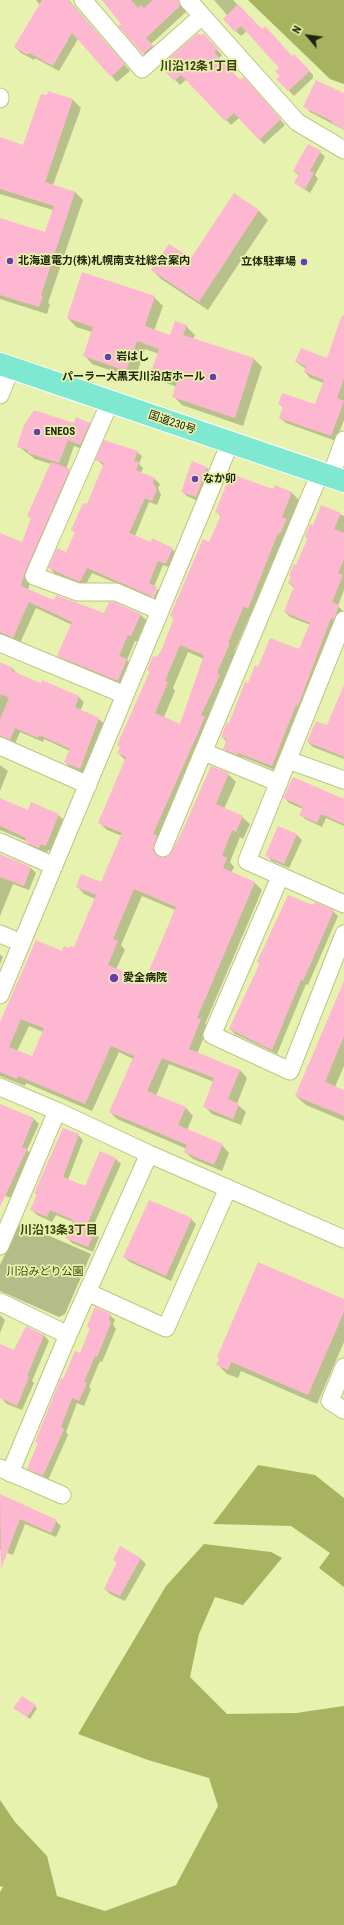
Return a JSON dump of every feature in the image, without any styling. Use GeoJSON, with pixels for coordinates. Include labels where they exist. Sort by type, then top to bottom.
{"type":"FeatureCollection","features":[{"type":"Feature","properties":{"kind":"highway","name":"国道230号"},"geometry":{"type":"LineString","coordinates":[[6,366],[332,477]]}},
{"type":"Feature","properties":{"kind":"street"},"geometry":{"type":"LineString","coordinates":[[83,0],[142,69],[202,16]]}},
{"type":"Feature","properties":{"kind":"street"},"geometry":{"type":"LineString","coordinates":[[188,0],[297,122],[344,150]]}},
{"type":"Feature","properties":{"kind":"street"},"geometry":{"type":"LineString","coordinates":[[0,395],[6,366]]}},
{"type":"Feature","properties":{"kind":"street"},"geometry":{"type":"LineString","coordinates":[[110,402],[34,576],[78,592],[116,592],[160,611]]}},
{"type":"Feature","properties":{"kind":"street"},"geometry":{"type":"LineString","coordinates":[[163,848],[204,752],[332,477],[344,440]]}},
{"type":"Feature","properties":{"kind":"street"},"geometry":{"type":"LineString","coordinates":[[0,995],[230,443]]}},
{"type":"Feature","properties":{"kind":"street"},"geometry":{"type":"LineString","coordinates":[[344,620],[247,861],[280,877],[344,904]]}},
{"type":"Feature","properties":{"kind":"street"},"geometry":{"type":"LineString","coordinates":[[0,643],[125,695]]}},
{"type":"Feature","properties":{"kind":"street"},"geometry":{"type":"LineString","coordinates":[[0,746],[88,785]]}},
{"type":"Feature","properties":{"kind":"street"},"geometry":{"type":"LineString","coordinates":[[204,752],[279,783]]}},
{"type":"Feature","properties":{"kind":"street"},"geometry":{"type":"LineString","coordinates":[[288,760],[344,780]]}},
{"type":"Feature","properties":{"kind":"street"},"geometry":{"type":"LineString","coordinates":[[0,842],[54,866]]}},
{"type":"Feature","properties":{"kind":"street"},"geometry":{"type":"LineString","coordinates":[[280,877],[212,1035],[290,1071],[344,934]]}},
{"type":"Feature","properties":{"kind":"street"},"geometry":{"type":"LineString","coordinates":[[0,934],[22,943]]}},
{"type":"Feature","properties":{"kind":"street"},"geometry":{"type":"LineString","coordinates":[[0,1087],[57,1111],[148,1154],[344,1239]]}},
{"type":"Feature","properties":{"kind":"street"},"geometry":{"type":"LineString","coordinates":[[0,1246],[57,1111]]}},
{"type":"Feature","properties":{"kind":"street"},"geometry":{"type":"LineString","coordinates":[[62,1495],[5,1470],[68,1335],[148,1154]]}},
{"type":"Feature","properties":{"kind":"street"},"geometry":{"type":"LineString","coordinates":[[87,1292],[166,1328],[228,1188]]}},
{"type":"Feature","properties":{"kind":"street"},"geometry":{"type":"LineString","coordinates":[[0,1302],[68,1335]]}},
{"type":"Feature","properties":{"kind":"street"},"geometry":{"type":"LineString","coordinates":[[344,1367],[330,1401],[344,1410]]}},
{"type":"Feature","properties":{"kind":"green space"},"geometry":{"type":"Polygon","coordinates":[[[248,0],[344,0],[344,84],[330,79],[248,0]]]}},
{"type":"Feature","properties":{"kind":"green space","name":"川沿みどり公園"},"geometry":{"type":"Polygon","coordinates":[[[20,1223],[91,1254],[65,1314],[59,1317],[0,1291],[0,1265],[20,1223]]]}},
{"type":"Feature","properties":{"kind":"green space"},"geometry":{"type":"Polygon","coordinates":[[[258,1465],[315,1475],[344,1498],[344,1587],[319,1568],[330,1553],[291,1526],[213,1524],[258,1465]]]}},
{"type":"Feature","properties":{"kind":"green space"},"geometry":{"type":"Polygon","coordinates":[[[204,1544],[271,1552],[282,1558],[243,1605],[215,1597],[199,1634],[190,1677],[227,1714],[296,1713],[344,1706],[344,1925],[0,1925],[0,1892],[3,1887],[0,1886],[0,1800],[15,1822],[47,1856],[57,1896],[105,1911],[176,1885],[218,1806],[209,1778],[148,1760],[78,1734],[166,1586],[204,1544]]]}},
{"type":"Feature","properties":{"kind":"building"},"geometry":{"type":"Polygon","coordinates":[[[42,0],[68,0],[125,64],[111,77],[72,33],[53,66],[29,53],[27,55],[14,47],[42,0]]]}},
{"type":"Feature","properties":{"kind":"building"},"geometry":{"type":"Polygon","coordinates":[[[102,0],[131,0],[138,8],[141,5],[144,8],[153,0],[178,0],[180,6],[146,38],[153,45],[143,54],[118,26],[121,24],[102,0]]]}},
{"type":"Feature","properties":{"kind":"building"},"geometry":{"type":"Polygon","coordinates":[[[238,4],[262,29],[265,26],[292,56],[294,54],[310,71],[288,91],[276,79],[280,76],[275,71],[279,68],[241,26],[235,32],[223,19],[238,4]]]}},
{"type":"Feature","properties":{"kind":"building"},"geometry":{"type":"Polygon","coordinates":[[[198,33],[200,36],[203,33],[218,49],[214,52],[240,80],[244,77],[281,119],[259,140],[234,113],[225,121],[181,75],[174,81],[160,66],[198,33]]]}},
{"type":"Feature","properties":{"kind":"building"},"geometry":{"type":"Polygon","coordinates":[[[316,80],[344,93],[344,130],[331,122],[332,121],[303,107],[316,80]]]}},
{"type":"Feature","properties":{"kind":"building"},"geometry":{"type":"Polygon","coordinates":[[[48,91],[73,99],[45,182],[75,192],[41,295],[43,296],[39,307],[0,295],[0,218],[45,232],[54,206],[0,189],[0,137],[23,145],[41,94],[47,95],[48,91]]]}},
{"type":"Feature","properties":{"kind":"building"},"geometry":{"type":"Polygon","coordinates":[[[308,144],[321,151],[310,171],[314,173],[305,189],[294,183],[299,174],[293,171],[308,144]]]}},
{"type":"Feature","properties":{"kind":"building"},"geometry":{"type":"Polygon","coordinates":[[[234,193],[259,210],[199,302],[151,270],[169,244],[191,258],[234,193]]]}},
{"type":"Feature","properties":{"kind":"building"},"geometry":{"type":"Polygon","coordinates":[[[82,272],[155,296],[145,326],[170,335],[175,321],[187,325],[183,335],[254,358],[235,418],[172,397],[177,382],[151,372],[159,349],[137,341],[126,371],[83,356],[93,327],[67,318],[82,272]]]}},
{"type":"Feature","properties":{"kind":"building"},"geometry":{"type":"Polygon","coordinates":[[[342,315],[344,316],[344,379],[337,398],[344,401],[331,436],[279,418],[283,406],[278,404],[282,393],[315,404],[324,380],[304,372],[306,366],[295,362],[301,348],[327,358],[342,315]]]}},
{"type":"Feature","properties":{"kind":"building"},"geometry":{"type":"Polygon","coordinates":[[[34,410],[74,423],[76,417],[90,423],[80,445],[68,440],[59,463],[28,453],[28,450],[17,447],[24,425],[34,410]]]}},
{"type":"Feature","properties":{"kind":"building"},"geometry":{"type":"Polygon","coordinates":[[[104,440],[138,451],[134,461],[139,462],[136,470],[155,478],[153,482],[157,490],[152,501],[145,498],[129,533],[151,542],[152,538],[173,548],[166,564],[158,561],[149,583],[157,587],[153,597],[87,568],[80,582],[48,568],[57,548],[66,552],[75,532],[71,530],[83,503],[87,504],[104,463],[95,460],[104,440]]]}},
{"type":"Feature","properties":{"kind":"building"},"geometry":{"type":"Polygon","coordinates":[[[192,461],[207,467],[196,497],[181,492],[192,461]]]}},
{"type":"Feature","properties":{"kind":"building"},"geometry":{"type":"Polygon","coordinates":[[[51,462],[70,469],[25,572],[21,586],[54,600],[56,595],[104,613],[109,602],[114,602],[141,614],[131,636],[128,635],[119,656],[127,659],[118,681],[57,656],[72,622],[29,602],[13,638],[0,632],[0,533],[22,542],[31,518],[27,516],[51,462]]]}},
{"type":"Feature","properties":{"kind":"building"},"geometry":{"type":"Polygon","coordinates":[[[231,474],[273,489],[275,485],[292,492],[282,517],[287,519],[280,534],[278,533],[248,609],[244,606],[228,643],[230,643],[217,673],[220,675],[201,715],[205,717],[153,834],[157,836],[153,849],[155,854],[160,857],[169,856],[181,834],[211,766],[229,773],[216,804],[243,816],[236,832],[232,830],[222,856],[227,858],[223,868],[255,882],[197,1018],[201,1019],[189,1049],[240,1070],[228,1099],[239,1104],[233,1119],[203,1107],[214,1078],[162,1058],[147,1091],[186,1107],[178,1125],[223,1144],[214,1165],[184,1152],[187,1145],[109,1112],[134,1056],[111,1046],[85,1104],[18,1076],[17,1079],[0,1072],[0,1022],[36,940],[62,951],[64,946],[69,948],[70,946],[74,947],[96,895],[76,887],[81,874],[101,882],[122,833],[98,823],[126,757],[117,753],[120,747],[117,745],[150,671],[147,670],[153,656],[157,657],[161,651],[174,618],[170,616],[203,539],[209,542],[221,515],[215,512],[231,474]],[[180,645],[165,681],[168,682],[155,713],[180,724],[204,655],[180,645]],[[134,889],[113,939],[118,941],[108,965],[145,980],[176,907],[134,889]],[[21,1019],[9,1047],[32,1056],[44,1028],[21,1019]]]}},
{"type":"Feature","properties":{"kind":"building"},"geometry":{"type":"Polygon","coordinates":[[[321,505],[341,513],[334,529],[344,533],[344,560],[338,573],[343,575],[332,602],[339,605],[334,619],[331,618],[298,706],[296,705],[272,766],[223,749],[227,739],[221,737],[227,722],[229,723],[245,682],[248,683],[255,665],[258,667],[270,638],[299,649],[310,623],[284,612],[294,586],[288,583],[291,576],[289,575],[294,564],[296,565],[308,538],[305,537],[310,524],[313,525],[321,505]]]}},
{"type":"Feature","properties":{"kind":"building"},"geometry":{"type":"Polygon","coordinates":[[[0,662],[13,668],[12,671],[41,683],[42,680],[79,696],[75,707],[99,718],[80,769],[64,762],[70,749],[39,735],[38,738],[15,728],[10,740],[0,736],[0,719],[9,698],[1,694],[0,698],[0,662]]]}},
{"type":"Feature","properties":{"kind":"building"},"geometry":{"type":"Polygon","coordinates":[[[344,685],[344,757],[307,742],[316,721],[327,725],[344,685]]]}},
{"type":"Feature","properties":{"kind":"building"},"geometry":{"type":"Polygon","coordinates":[[[293,777],[344,799],[344,824],[321,814],[317,823],[299,815],[303,807],[283,798],[293,777]]]}},
{"type":"Feature","properties":{"kind":"building"},"geometry":{"type":"Polygon","coordinates":[[[0,798],[28,810],[31,802],[59,814],[46,846],[41,844],[39,848],[25,842],[26,838],[0,826],[0,798]]]}},
{"type":"Feature","properties":{"kind":"building"},"geometry":{"type":"Polygon","coordinates":[[[278,826],[297,834],[284,864],[265,856],[278,826]]]}},
{"type":"Feature","properties":{"kind":"building"},"geometry":{"type":"Polygon","coordinates":[[[0,854],[31,867],[24,886],[0,877],[0,854]]]}},
{"type":"Feature","properties":{"kind":"building"},"geometry":{"type":"Polygon","coordinates":[[[288,895],[313,905],[315,902],[334,910],[303,981],[301,980],[272,1050],[229,1029],[260,963],[257,962],[288,895]]]}},
{"type":"Feature","properties":{"kind":"building"},"geometry":{"type":"Polygon","coordinates":[[[344,981],[344,1036],[325,1082],[344,1090],[344,1116],[295,1096],[344,981]]]}},
{"type":"Feature","properties":{"kind":"building"},"geometry":{"type":"Polygon","coordinates":[[[0,1104],[34,1118],[22,1147],[27,1149],[0,1207],[0,1104]]]}},
{"type":"Feature","properties":{"kind":"building"},"geometry":{"type":"Polygon","coordinates":[[[63,1128],[79,1134],[63,1177],[85,1186],[100,1151],[116,1158],[86,1227],[95,1231],[88,1247],[65,1238],[73,1220],[50,1210],[47,1217],[30,1210],[37,1194],[34,1193],[63,1128]]]}},
{"type":"Feature","properties":{"kind":"building"},"geometry":{"type":"Polygon","coordinates":[[[149,1200],[192,1218],[166,1276],[123,1257],[149,1200]]]}},
{"type":"Feature","properties":{"kind":"building"},"geometry":{"type":"Polygon","coordinates":[[[258,1262],[344,1299],[344,1312],[308,1395],[231,1362],[228,1370],[216,1365],[219,1358],[217,1357],[258,1262]]]}},
{"type":"Feature","properties":{"kind":"building"},"geometry":{"type":"Polygon","coordinates":[[[95,1307],[111,1314],[109,1319],[111,1323],[97,1357],[95,1356],[84,1382],[87,1383],[79,1401],[72,1398],[61,1427],[64,1429],[43,1476],[27,1469],[38,1443],[35,1442],[61,1378],[63,1379],[75,1351],[80,1353],[90,1328],[87,1326],[95,1307]]]}},
{"type":"Feature","properties":{"kind":"building"},"geometry":{"type":"Polygon","coordinates":[[[26,1326],[44,1335],[27,1376],[29,1377],[17,1406],[0,1398],[0,1344],[14,1350],[26,1326]]]}},
{"type":"Feature","properties":{"kind":"building"},"geometry":{"type":"Polygon","coordinates":[[[0,1494],[57,1520],[51,1533],[20,1519],[1,1569],[0,1494]]]}},
{"type":"Feature","properties":{"kind":"building"},"geometry":{"type":"Polygon","coordinates":[[[120,1546],[141,1558],[120,1596],[104,1589],[117,1562],[113,1560],[120,1546]]]}},
{"type":"Feature","properties":{"kind":"building"},"geometry":{"type":"Polygon","coordinates":[[[22,1696],[36,1705],[27,1717],[13,1708],[22,1696]]]}},
{"type":"Feature","properties":{"kind":"place","name":"北海道電力(株)札幌南支社総合案内"},"geometry":{"type":"Point","coordinates":[10,261]}},
{"type":"Feature","properties":{"kind":"place","name":"立体駐車場"},"geometry":{"type":"Point","coordinates":[304,262]}},
{"type":"Feature","properties":{"kind":"place","name":"岩はし"},"geometry":{"type":"Point","coordinates":[108,357]}},
{"type":"Feature","properties":{"kind":"place","name":"パーラー大黒天川沿店ホール"},"geometry":{"type":"Point","coordinates":[213,377]}},
{"type":"Feature","properties":{"kind":"place","name":"ENEOS"},"geometry":{"type":"Point","coordinates":[37,432]}},
{"type":"Feature","properties":{"kind":"place","name":"なか卯"},"geometry":{"type":"Point","coordinates":[195,479]}},
{"type":"Feature","properties":{"kind":"place","name":"愛全病院"},"geometry":{"type":"Point","coordinates":[114,978]}},
{"type":"Feature","properties":{"kind":"district","name":"川沿12条1丁目"},"geometry":{"type":"Point","coordinates":[199,67]}},
{"type":"Feature","properties":{"kind":"district","name":"川沿13条3丁目"},"geometry":{"type":"Point","coordinates":[59,1231]}}]}
